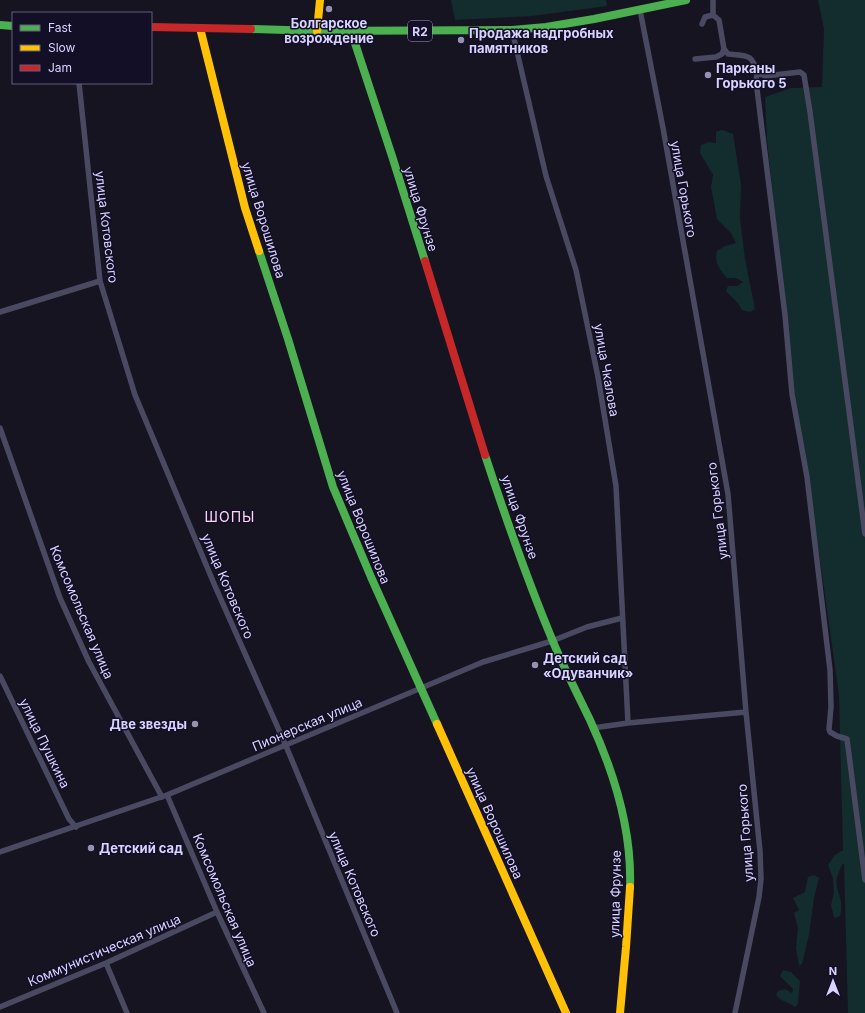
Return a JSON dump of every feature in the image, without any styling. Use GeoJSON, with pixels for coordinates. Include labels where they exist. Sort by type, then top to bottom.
{"type":"FeatureCollection","features":[{"type":"Feature","properties":{"kind":"street"},"geometry":{"type":"LineString","coordinates":[[316,31],[320,0]]}},
{"type":"Feature","properties":{"kind":"street","name":"R2"},"geometry":{"type":"LineString","coordinates":[[152,27],[316,31],[512,30],[553,26],[686,0]]}},
{"type":"Feature","properties":{"kind":"street"},"geometry":{"type":"LineString","coordinates":[[713,0],[713,15]]}},
{"type":"Feature","properties":{"kind":"street","name":"улица Горького"},"geometry":{"type":"LineString","coordinates":[[640,10],[663,128],[728,494],[746,712],[760,851],[761,879],[759,898],[735,1013]]}},
{"type":"Feature","properties":{"kind":"street"},"geometry":{"type":"LineString","coordinates":[[702,24],[705,17],[713,15]]}},
{"type":"Feature","properties":{"kind":"street"},"geometry":{"type":"LineString","coordinates":[[713,15],[719,20],[724,49],[728,54],[749,56],[754,62],[757,73],[756,81],[784,313],[792,394],[811,509],[830,670],[831,707],[829,729],[830,732],[837,736],[847,739],[865,880]]}},
{"type":"Feature","properties":{"kind":"street"},"geometry":{"type":"LineString","coordinates":[[0,25],[12,26]]}},
{"type":"Feature","properties":{"kind":"street","name":"улица Ворошилова"},"geometry":{"type":"LineString","coordinates":[[200,28],[245,208],[333,487],[371,577],[566,1013]]}},
{"type":"Feature","properties":{"kind":"street","name":"улица Чкалова"},"geometry":{"type":"LineString","coordinates":[[512,30],[546,176],[576,270],[598,377],[616,486],[628,723]]}},
{"type":"Feature","properties":{"kind":"street","name":"улица Фрунзе"},"geometry":{"type":"LineString","coordinates":[[351,31],[398,171],[476,425],[512,531],[552,641],[593,728],[609,768],[618,799],[628,841],[630,859],[630,902],[620,1013]]}},
{"type":"Feature","properties":{"kind":"street"},"geometry":{"type":"LineString","coordinates":[[695,59],[722,54],[724,49]]}},
{"type":"Feature","properties":{"kind":"street"},"geometry":{"type":"LineString","coordinates":[[757,73],[765,76],[800,72],[804,74],[865,534]]}},
{"type":"Feature","properties":{"kind":"street","name":"улица Котовского"},"geometry":{"type":"LineString","coordinates":[[79,84],[100,281],[135,395],[215,586],[286,746],[397,1013]]}},
{"type":"Feature","properties":{"kind":"street"},"geometry":{"type":"LineString","coordinates":[[0,312],[100,281]]}},
{"type":"Feature","properties":{"kind":"street","name":"Комсомольская улица"},"geometry":{"type":"LineString","coordinates":[[0,428],[60,598],[89,662],[165,796],[264,1013]]}},
{"type":"Feature","properties":{"kind":"street","name":"Пионерская улица"},"geometry":{"type":"LineString","coordinates":[[0,852],[165,796],[286,746],[421,687],[484,662],[552,641],[587,627],[622,618]]}},
{"type":"Feature","properties":{"kind":"street","name":"улица Пушкина"},"geometry":{"type":"LineString","coordinates":[[0,676],[69,819],[76,827]]}},
{"type":"Feature","properties":{"kind":"street"},"geometry":{"type":"LineString","coordinates":[[593,728],[628,723],[746,712]]}},
{"type":"Feature","properties":{"kind":"street"},"geometry":{"type":"LineString","coordinates":[[65,830],[69,819]]}},
{"type":"Feature","properties":{"kind":"street","name":"Коммунистическая улица"},"geometry":{"type":"LineString","coordinates":[[0,1006],[106,963],[217,912]]}},
{"type":"Feature","properties":{"kind":"street"},"geometry":{"type":"LineString","coordinates":[[106,963],[127,1013]]}},
{"type":"Feature","properties":{"kind":"green space"},"geometry":{"type":"Polygon","coordinates":[[[451,0],[606,0],[607,6],[532,16],[455,20],[451,0]]]}},
{"type":"Feature","properties":{"kind":"green space"},"geometry":{"type":"Polygon","coordinates":[[[818,0],[865,0],[865,1013],[848,1013],[844,863],[837,877],[836,883],[841,905],[840,916],[834,917],[831,905],[834,892],[833,878],[828,865],[835,855],[843,850],[839,695],[810,489],[793,388],[767,140],[765,97],[791,88],[822,87],[824,29],[818,0]]]}},
{"type":"Feature","properties":{"kind":"green space"},"geometry":{"type":"Polygon","coordinates":[[[721,130],[733,134],[741,184],[740,219],[745,259],[755,309],[750,312],[742,310],[737,302],[726,291],[728,286],[737,286],[743,282],[736,278],[727,278],[720,269],[716,259],[717,251],[725,246],[736,243],[731,233],[717,219],[711,187],[713,175],[700,153],[701,145],[709,142],[716,143],[716,132],[721,130]]]}},
{"type":"Feature","properties":{"kind":"green space"},"geometry":{"type":"Polygon","coordinates":[[[814,875],[819,878],[814,898],[809,935],[802,964],[799,965],[796,949],[798,928],[794,913],[799,910],[793,898],[805,892],[808,877],[814,875]]]}},
{"type":"Feature","properties":{"kind":"green space"},"geometry":{"type":"Polygon","coordinates":[[[783,970],[791,972],[800,981],[798,1003],[796,1007],[780,999],[776,995],[778,991],[785,989],[792,993],[793,989],[780,976],[783,970]]]}},
{"type":"Feature","properties":{"kind":"traffic: fast"},"geometry":{"type":"LineString","coordinates":[[251,29],[317,31],[512,30],[546,27],[594,19],[686,0]]}},
{"type":"Feature","properties":{"kind":"traffic: fast"},"geometry":{"type":"LineString","coordinates":[[0,25],[12,26]]}},
{"type":"Feature","properties":{"kind":"traffic: fast"},"geometry":{"type":"LineString","coordinates":[[351,31],[425,261]]}},
{"type":"Feature","properties":{"kind":"traffic: fast"},"geometry":{"type":"LineString","coordinates":[[259,251],[288,339],[333,487],[371,577],[437,724]]}},
{"type":"Feature","properties":{"kind":"traffic: fast"},"geometry":{"type":"LineString","coordinates":[[485,455],[544,621],[607,760],[625,823],[630,866],[630,887]]}},
{"type":"Feature","properties":{"kind":"traffic: slow"},"geometry":{"type":"LineString","coordinates":[[317,31],[320,0]]}},
{"type":"Feature","properties":{"kind":"traffic: slow"},"geometry":{"type":"LineString","coordinates":[[200,28],[245,208],[259,251]]}},
{"type":"Feature","properties":{"kind":"traffic: slow"},"geometry":{"type":"LineString","coordinates":[[437,724],[566,1013]]}},
{"type":"Feature","properties":{"kind":"traffic: slow"},"geometry":{"type":"LineString","coordinates":[[620,1013],[630,887]]}},
{"type":"Feature","properties":{"kind":"traffic: jam"},"geometry":{"type":"LineString","coordinates":[[152,27],[251,29]]}},
{"type":"Feature","properties":{"kind":"traffic: jam"},"geometry":{"type":"LineString","coordinates":[[425,261],[485,455]]}},
{"type":"Feature","properties":{"kind":"place","name":"Болгарское возрождение"},"geometry":{"type":"Point","coordinates":[329,9]}},
{"type":"Feature","properties":{"kind":"place","name":"Продажа надгробных памятников"},"geometry":{"type":"Point","coordinates":[461,40]}},
{"type":"Feature","properties":{"kind":"place","name":"Парканы Горького 5"},"geometry":{"type":"Point","coordinates":[708,75]}},
{"type":"Feature","properties":{"kind":"place","name":"Детский сад «Одуванчик»"},"geometry":{"type":"Point","coordinates":[535,665]}},
{"type":"Feature","properties":{"kind":"place","name":"Две звезды"},"geometry":{"type":"Point","coordinates":[195,724]}},
{"type":"Feature","properties":{"kind":"place","name":"Детский сад"},"geometry":{"type":"Point","coordinates":[91,848]}},
{"type":"Feature","properties":{"kind":"district","name":"ШОПЫ"},"geometry":{"type":"Point","coordinates":[230,516]}}]}
